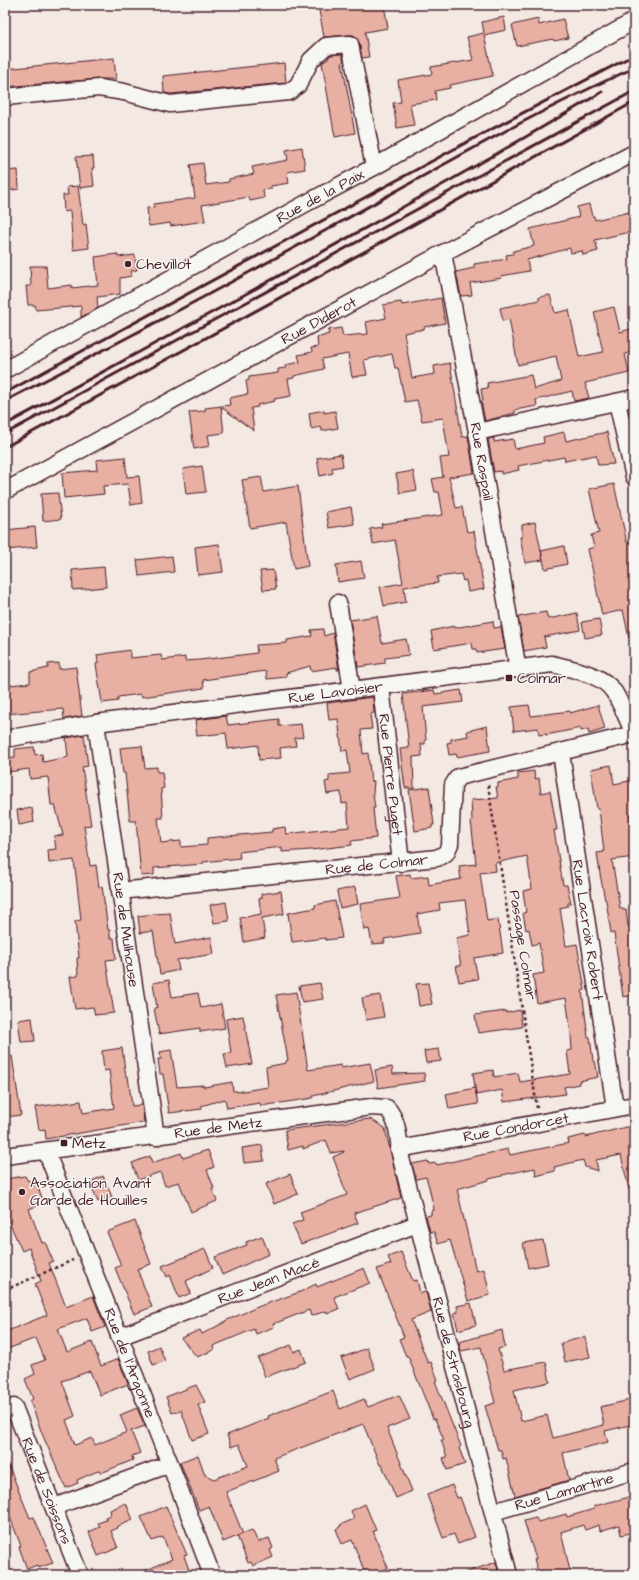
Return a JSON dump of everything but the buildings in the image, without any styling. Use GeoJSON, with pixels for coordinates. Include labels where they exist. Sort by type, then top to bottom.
{"type":"FeatureCollection","features":[{"type":"Feature","properties":{"kind":"street","name":"Rue de la Paix"},"geometry":{"type":"LineString","coordinates":[[5,370],[374,167],[634,21]]}},
{"type":"Feature","properties":{"kind":"street"},"geometry":{"type":"LineString","coordinates":[[5,97],[99,88],[124,92],[170,104],[289,92],[298,85],[311,60],[326,46],[350,44],[374,167]]}},
{"type":"Feature","properties":{"kind":"street","name":"Rue Diderot"},"geometry":{"type":"LineString","coordinates":[[5,491],[443,253],[634,153]]}},
{"type":"Feature","properties":{"kind":"street","name":"Rue Raspail"},"geometry":{"type":"LineString","coordinates":[[443,253],[477,432],[518,670]]}},
{"type":"Feature","properties":{"kind":"street"},"geometry":{"type":"LineString","coordinates":[[477,432],[634,398]]}},
{"type":"Feature","properties":{"kind":"street"},"geometry":{"type":"LineString","coordinates":[[617,402],[634,477]]}},
{"type":"Feature","properties":{"kind":"street"},"geometry":{"type":"LineString","coordinates":[[338,603],[352,690]]}},
{"type":"Feature","properties":{"kind":"street","name":"Rue Lavoisier"},"geometry":{"type":"LineString","coordinates":[[5,739],[96,723],[518,670],[552,664],[586,674],[605,682],[613,691],[634,734]]}},
{"type":"Feature","properties":{"kind":"street","name":"Rue Pierre Puget"},"geometry":{"type":"LineString","coordinates":[[381,687],[401,862]]}},
{"type":"Feature","properties":{"kind":"street","name":"Rue de Mulhouse"},"geometry":{"type":"LineString","coordinates":[[96,723],[156,1137]]}},
{"type":"Feature","properties":{"kind":"street","name":"Rue de Colmar"},"geometry":{"type":"LineString","coordinates":[[120,891],[437,858],[446,853],[450,844],[453,785],[458,777],[634,734]]}},
{"type":"Feature","properties":{"kind":"street","name":"Rue Lacroix Robert"},"geometry":{"type":"LineString","coordinates":[[561,753],[615,1108]]}},
{"type":"Feature","properties":{"kind":"street","name":"Rue Condorcet"},"geometry":{"type":"LineString","coordinates":[[399,1149],[634,1105]]}},
{"type":"Feature","properties":{"kind":"street","name":"Rue de Metz"},"geometry":{"type":"LineString","coordinates":[[5,1156],[156,1137],[371,1107],[387,1108],[394,1116],[397,1126],[399,1149]]}},
{"type":"Feature","properties":{"kind":"street","name":"Rue de Strasbourg"},"geometry":{"type":"LineString","coordinates":[[399,1149],[417,1224],[509,1575]]}},
{"type":"Feature","properties":{"kind":"street","name":"Rue de l'Argonne"},"geometry":{"type":"LineString","coordinates":[[46,1151],[170,1464],[212,1575]]}},
{"type":"Feature","properties":{"kind":"street","name":"Rue Jean Macé"},"geometry":{"type":"LineString","coordinates":[[119,1337],[417,1224]]}},
{"type":"Feature","properties":{"kind":"street","name":"Rue de Soissons"},"geometry":{"type":"LineString","coordinates":[[14,1407],[80,1575]]}},
{"type":"Feature","properties":{"kind":"street"},"geometry":{"type":"LineString","coordinates":[[54,1507],[170,1464]]}},
{"type":"Feature","properties":{"kind":"street","name":"Rue Lamartine"},"geometry":{"type":"LineString","coordinates":[[493,1512],[634,1471]]}},
{"type":"Feature","properties":{"kind":"path","name":"Passage Colmar"},"geometry":{"type":"LineString","coordinates":[[486,770],[539,1122]]}},
{"type":"Feature","properties":{"kind":"path"},"geometry":{"type":"LineString","coordinates":[[5,1290],[87,1254]]}},
{"type":"Feature","properties":{"kind":"railway"},"geometry":{"type":"LineString","coordinates":[[5,393],[469,141],[634,55]]}},
{"type":"Feature","properties":{"kind":"railway"},"geometry":{"type":"LineString","coordinates":[[5,401],[215,291],[521,123],[596,85],[634,68]]}},
{"type":"Feature","properties":{"kind":"railway"},"geometry":{"type":"LineString","coordinates":[[5,434],[634,91]]}},
{"type":"Feature","properties":{"kind":"railway"},"geometry":{"type":"LineString","coordinates":[[5,425],[380,220],[602,92]]}},
{"type":"Feature","properties":{"kind":"railway"},"geometry":{"type":"LineString","coordinates":[[5,447],[375,246],[634,102]]}},
{"type":"Feature","properties":{"kind":"place","name":"Chevillot"},"geometry":{"type":"Point","coordinates":[128,264]}},
{"type":"Feature","properties":{"kind":"place","name":"Colmar"},"geometry":{"type":"Point","coordinates":[509,678]}},
{"type":"Feature","properties":{"kind":"place","name":"Metz"},"geometry":{"type":"Point","coordinates":[64,1143]}},
{"type":"Feature","properties":{"kind":"place","name":"Association Avant Garde de Houilles"},"geometry":{"type":"Point","coordinates":[22,1192]}}]}
